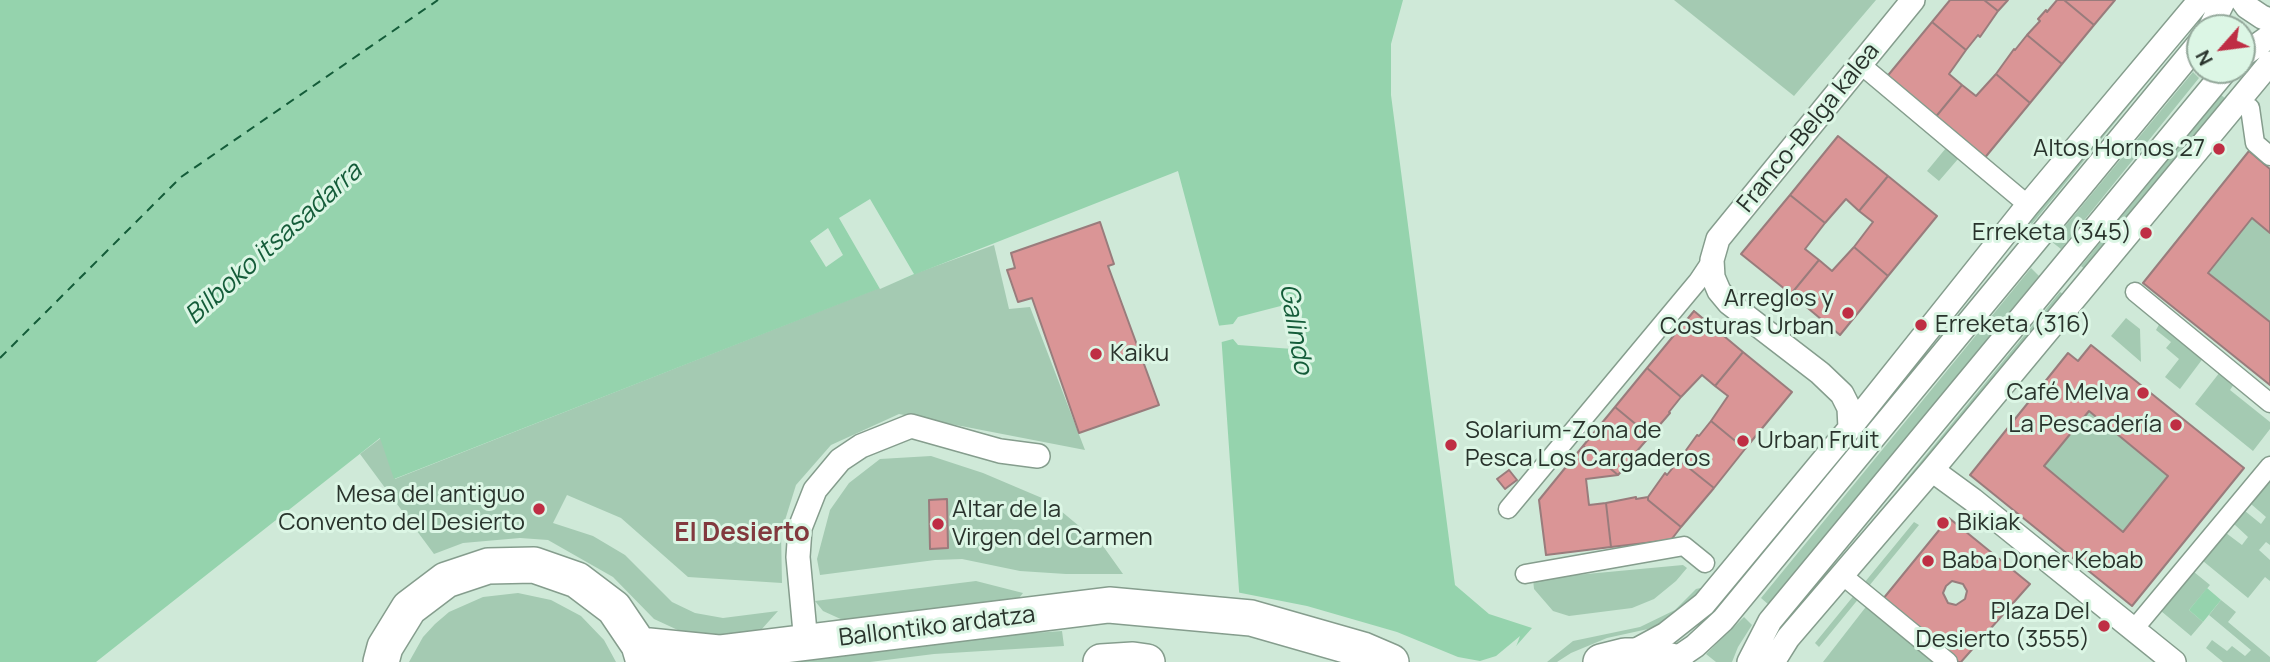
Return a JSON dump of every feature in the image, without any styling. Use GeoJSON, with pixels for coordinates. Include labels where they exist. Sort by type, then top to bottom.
{"type":"FeatureCollection","features":[{"type":"Feature","properties":{"kind":"main road","name":"Ballontiko ardatza"},"geometry":{"type":"LineString","coordinates":[[381,662],[385,647],[409,608],[446,580],[488,566],[534,565],[577,580],[614,608],[642,654],[719,653],[1109,605],[1251,618],[1363,650],[1391,662]]}},
{"type":"Feature","properties":{"kind":"main road"},"geometry":{"type":"LineString","coordinates":[[1613,659],[1649,656],[1674,662]]}},
{"type":"Feature","properties":{"kind":"street","name":"Franco-Belga kalea"},"geometry":{"type":"LineString","coordinates":[[1508,509],[1698,281],[1712,260],[1718,240],[1913,0]]}},
{"type":"Feature","properties":{"kind":"street"},"geometry":{"type":"LineString","coordinates":[[1613,659],[1666,634],[1704,604],[1850,428],[2028,205],[2200,0]]}},
{"type":"Feature","properties":{"kind":"street"},"geometry":{"type":"LineString","coordinates":[[2242,0],[2262,18],[2270,20]]}},
{"type":"Feature","properties":{"kind":"street"},"geometry":{"type":"LineString","coordinates":[[1674,662],[1723,620],[2186,59]]}},
{"type":"Feature","properties":{"kind":"street"},"geometry":{"type":"LineString","coordinates":[[1773,662],[1788,638],[1932,470],[2270,63]]}},
{"type":"Feature","properties":{"kind":"street"},"geometry":{"type":"LineString","coordinates":[[1860,64],[2028,205]]}},
{"type":"Feature","properties":{"kind":"street"},"geometry":{"type":"LineString","coordinates":[[1749,662],[1770,621],[2214,84]]}},
{"type":"Feature","properties":{"kind":"street"},"geometry":{"type":"LineString","coordinates":[[2250,108],[2255,143],[2270,156]]}},
{"type":"Feature","properties":{"kind":"street"},"geometry":{"type":"LineString","coordinates":[[1712,260],[1713,277],[1719,291],[1730,303],[1820,373],[1842,394],[1849,408],[1850,428]]}},
{"type":"Feature","properties":{"kind":"street"},"geometry":{"type":"LineString","coordinates":[[2135,292],[2270,403]]}},
{"type":"Feature","properties":{"kind":"street"},"geometry":{"type":"LineString","coordinates":[[806,643],[798,557],[800,528],[815,490],[840,460],[861,446],[911,426],[1000,451],[1038,456]]}},
{"type":"Feature","properties":{"kind":"street"},"geometry":{"type":"LineString","coordinates":[[2134,629],[2270,466]]}},
{"type":"Feature","properties":{"kind":"street"},"geometry":{"type":"LineString","coordinates":[[1932,470],[2175,662]]}},
{"type":"Feature","properties":{"kind":"street"},"geometry":{"type":"LineString","coordinates":[[1525,574],[1684,545],[1705,563]]}},
{"type":"Feature","properties":{"kind":"street"},"geometry":{"type":"LineString","coordinates":[[1842,575],[1948,662]]}},
{"type":"Feature","properties":{"kind":"shaded area"},"geometry":{"type":"Polygon","coordinates":[[[1674,0],[1876,0],[1794,96],[1674,0]]]}},
{"type":"Feature","properties":{"kind":"shaded area"},"geometry":{"type":"Polygon","coordinates":[[[2165,51],[2171,54],[2032,224],[2027,220],[2165,51]]]}},
{"type":"Feature","properties":{"kind":"shaded area"},"geometry":{"type":"Polygon","coordinates":[[[2186,80],[2186,84],[2194,84],[2061,249],[2052,242],[2186,80]]]}},
{"type":"Feature","properties":{"kind":"shaded area"},"geometry":{"type":"Polygon","coordinates":[[[2221,95],[2226,99],[2086,270],[2081,266],[2221,95]]]}},
{"type":"Feature","properties":{"kind":"shaded area"},"geometry":{"type":"Polygon","coordinates":[[[1946,148],[1958,159],[1939,181],[1927,171],[1946,148]]]}},
{"type":"Feature","properties":{"kind":"shaded area"},"geometry":{"type":"Polygon","coordinates":[[[2252,218],[2270,233],[2270,322],[2208,273],[2252,218]]]}},
{"type":"Feature","properties":{"kind":"shaded area"},"geometry":{"type":"Polygon","coordinates":[[[994,245],[1009,309],[1030,307],[1085,450],[899,414],[831,445],[796,485],[781,533],[782,583],[688,577],[621,518],[567,495],[553,523],[593,536],[625,555],[672,602],[695,613],[723,618],[778,611],[761,630],[741,635],[710,636],[680,631],[654,619],[613,577],[548,540],[520,538],[463,543],[434,554],[360,454],[381,438],[395,479],[994,245]]]}},
{"type":"Feature","properties":{"kind":"shaded area"},"geometry":{"type":"Polygon","coordinates":[[[2031,268],[2039,276],[1769,605],[1761,598],[2031,268]]]}},
{"type":"Feature","properties":{"kind":"shaded area"},"geometry":{"type":"Polygon","coordinates":[[[2060,292],[2066,296],[1789,622],[2060,292]]]}},
{"type":"Feature","properties":{"kind":"shaded area"},"geometry":{"type":"Polygon","coordinates":[[[2126,318],[2140,329],[2141,362],[2111,336],[2126,318]]]}},
{"type":"Feature","properties":{"kind":"shaded area"},"geometry":{"type":"Polygon","coordinates":[[[2161,321],[2204,357],[2180,389],[2165,377],[2179,359],[2166,348],[2171,342],[2156,330],[2161,321]]]}},
{"type":"Feature","properties":{"kind":"shaded area"},"geometry":{"type":"Polygon","coordinates":[[[2220,372],[2234,384],[2230,390],[2270,422],[2270,429],[2253,451],[2195,404],[2220,372]]]}},
{"type":"Feature","properties":{"kind":"shaded area"},"geometry":{"type":"Polygon","coordinates":[[[2089,411],[2168,476],[2123,532],[2044,466],[2089,411]]]}},
{"type":"Feature","properties":{"kind":"shaded area"},"geometry":{"type":"Polygon","coordinates":[[[931,456],[983,473],[1049,501],[1103,546],[1123,574],[1020,571],[962,559],[820,575],[817,559],[830,510],[849,483],[880,459],[931,456]]]}},
{"type":"Feature","properties":{"kind":"shaded area"},"geometry":{"type":"Polygon","coordinates":[[[2270,479],[2270,545],[2266,542],[2259,550],[2270,560],[2270,581],[2265,577],[2248,598],[2203,561],[2226,533],[2242,545],[2248,537],[2234,524],[2245,511],[2261,524],[2266,517],[2251,504],[2270,479]]]}},
{"type":"Feature","properties":{"kind":"shaded area"},"geometry":{"type":"Polygon","coordinates":[[[1914,522],[1919,525],[1819,647],[1815,643],[1914,522]]]}},
{"type":"Feature","properties":{"kind":"shaded area"},"geometry":{"type":"Polygon","coordinates":[[[1683,565],[1687,568],[1676,581],[1654,599],[1632,608],[1569,616],[1553,611],[1534,589],[1533,579],[1683,565]]]}},
{"type":"Feature","properties":{"kind":"shaded area"},"geometry":{"type":"Polygon","coordinates":[[[2194,572],[2210,585],[2189,610],[2203,622],[2191,636],[2161,611],[2194,572]]]}},
{"type":"Feature","properties":{"kind":"shaded area"},"geometry":{"type":"Polygon","coordinates":[[[976,581],[1023,593],[1016,602],[845,621],[823,611],[815,601],[976,581]]]}},
{"type":"Feature","properties":{"kind":"shaded area"},"geometry":{"type":"Polygon","coordinates":[[[1705,587],[1691,603],[1662,623],[1648,629],[1607,638],[1557,662],[1547,662],[1573,641],[1640,627],[1675,610],[1696,589],[1705,587]]]}},
{"type":"Feature","properties":{"kind":"shaded area"},"geometry":{"type":"Polygon","coordinates":[[[518,593],[551,600],[581,616],[604,640],[616,662],[409,662],[423,637],[449,612],[483,597],[518,593]]]}},
{"type":"Feature","properties":{"kind":"shaded area"},"geometry":{"type":"Polygon","coordinates":[[[1872,599],[1949,662],[1823,662],[1872,599]]]}},
{"type":"Feature","properties":{"kind":"shaded area"},"geometry":{"type":"Polygon","coordinates":[[[2221,600],[2236,612],[2228,622],[2270,657],[2270,662],[2223,662],[2206,648],[2212,640],[2227,651],[2232,646],[2245,656],[2251,650],[2209,615],[2221,600]]]}},
{"type":"Feature","properties":{"kind":"shaded area"},"geometry":{"type":"Polygon","coordinates":[[[1744,617],[1752,625],[1732,662],[1716,662],[1706,654],[1744,617]]]}},
{"type":"Feature","properties":{"kind":"shaded area"},"geometry":{"type":"Polygon","coordinates":[[[1062,631],[1064,646],[934,654],[870,662],[758,662],[932,640],[1062,631]]]}},
{"type":"Feature","properties":{"kind":"water"},"geometry":{"type":"Polygon","coordinates":[[[0,0],[1403,0],[1391,44],[1391,95],[1455,585],[1489,614],[1532,628],[1502,662],[1244,662],[1221,333],[1178,171],[394,479],[380,438],[96,662],[0,662],[0,0]]]}},
{"type":"Feature","properties":{"kind":"water"},"geometry":{"type":"Polygon","coordinates":[[[2207,588],[2221,600],[2203,622],[2189,610],[2207,588]]]}},
{"type":"Feature","properties":{"kind":"pier"},"geometry":{"type":"Polygon","coordinates":[[[870,199],[914,274],[880,289],[839,218],[870,199]]]}},
{"type":"Feature","properties":{"kind":"pier"},"geometry":{"type":"Polygon","coordinates":[[[828,228],[843,255],[826,267],[810,241],[828,228]]]}},
{"type":"Feature","properties":{"kind":"pier"},"geometry":{"type":"Polygon","coordinates":[[[1300,301],[1305,346],[1293,349],[1238,345],[1233,339],[1218,343],[1216,326],[1233,324],[1238,317],[1300,301]]]}},
{"type":"Feature","properties":{"kind":"pier"},"geometry":{"type":"Polygon","coordinates":[[[1236,592],[1307,606],[1397,632],[1458,657],[1480,661],[1496,656],[1520,636],[1513,655],[1507,662],[1241,662],[1236,592]]]}},
{"type":"Feature","properties":{"kind":"building"},"geometry":{"type":"Polygon","coordinates":[[[1950,0],[1984,0],[1998,11],[1980,37],[1978,35],[1966,50],[1932,22],[1950,0]]]}},
{"type":"Feature","properties":{"kind":"building"},"geometry":{"type":"Polygon","coordinates":[[[1984,0],[2008,0],[1998,11],[1984,0]]]}},
{"type":"Feature","properties":{"kind":"building"},"geometry":{"type":"Polygon","coordinates":[[[2057,0],[2064,0],[2094,25],[2062,64],[2027,35],[2057,0]]]}},
{"type":"Feature","properties":{"kind":"building"},"geometry":{"type":"Polygon","coordinates":[[[2064,0],[2115,0],[2094,25],[2064,0]]]}},
{"type":"Feature","properties":{"kind":"building"},"geometry":{"type":"Polygon","coordinates":[[[1932,22],[1966,50],[1949,74],[1962,85],[1934,119],[1885,79],[1932,22]]]}},
{"type":"Feature","properties":{"kind":"building"},"geometry":{"type":"Polygon","coordinates":[[[2027,35],[2062,64],[2030,103],[1996,74],[2027,35]]]}},
{"type":"Feature","properties":{"kind":"building"},"geometry":{"type":"Polygon","coordinates":[[[1996,74],[2030,103],[1983,160],[1934,119],[1962,85],[1976,96],[1996,74]]]}},
{"type":"Feature","properties":{"kind":"building"},"geometry":{"type":"Polygon","coordinates":[[[1838,136],[1888,176],[1859,211],[1846,199],[1825,223],[1790,195],[1838,136]]]}},
{"type":"Feature","properties":{"kind":"building"},"geometry":{"type":"Polygon","coordinates":[[[2249,151],[2270,169],[2270,233],[2252,218],[2208,273],[2270,322],[2270,385],[2143,283],[2249,151]]]}},
{"type":"Feature","properties":{"kind":"building"},"geometry":{"type":"Polygon","coordinates":[[[1888,176],[1937,216],[1888,276],[1854,247],[1873,222],[1859,211],[1888,176]]]}},
{"type":"Feature","properties":{"kind":"building"},"geometry":{"type":"Polygon","coordinates":[[[1790,195],[1825,223],[1805,249],[1819,260],[1791,294],[1741,254],[1790,195]]]}},
{"type":"Feature","properties":{"kind":"building","name":"Kaiku"},"geometry":{"type":"Polygon","coordinates":[[[1100,222],[1114,264],[1108,266],[1159,405],[1079,433],[1032,298],[1018,302],[1007,270],[1015,268],[1011,253],[1100,222]]]}},
{"type":"Feature","properties":{"kind":"building"},"geometry":{"type":"Polygon","coordinates":[[[1854,247],[1888,276],[1840,335],[1791,294],[1819,260],[1832,271],[1854,247]]]}},
{"type":"Feature","properties":{"kind":"building"},"geometry":{"type":"Polygon","coordinates":[[[1694,311],[1743,352],[1715,386],[1702,375],[1681,397],[1647,368],[1694,311]]]}},
{"type":"Feature","properties":{"kind":"building"},"geometry":{"type":"Polygon","coordinates":[[[2091,345],[2244,468],[2132,606],[1970,475],[2068,353],[2078,361],[2091,345]],[[2089,411],[2044,466],[2123,532],[2168,476],[2089,411]]]}},
{"type":"Feature","properties":{"kind":"building"},"geometry":{"type":"Polygon","coordinates":[[[1743,352],[1792,392],[1745,449],[1711,421],[1728,396],[1715,386],[1743,352]]]}},
{"type":"Feature","properties":{"kind":"building"},"geometry":{"type":"Polygon","coordinates":[[[1647,368],[1681,397],[1650,436],[1615,407],[1647,368]]]}},
{"type":"Feature","properties":{"kind":"building"},"geometry":{"type":"Polygon","coordinates":[[[1615,407],[1650,436],[1618,475],[1583,446],[1615,407]]]}},
{"type":"Feature","properties":{"kind":"building"},"geometry":{"type":"Polygon","coordinates":[[[1711,421],[1745,449],[1714,488],[1679,460],[1711,421]]]}},
{"type":"Feature","properties":{"kind":"building"},"geometry":{"type":"Polygon","coordinates":[[[1583,446],[1618,475],[1586,479],[1589,505],[1606,503],[1611,547],[1546,555],[1539,500],[1583,446]]]}},
{"type":"Feature","properties":{"kind":"building"},"geometry":{"type":"Polygon","coordinates":[[[1679,460],[1714,488],[1681,527],[1648,500],[1665,473],[1667,475],[1679,460]]]}},
{"type":"Feature","properties":{"kind":"building"},"geometry":{"type":"Polygon","coordinates":[[[1509,470],[1517,480],[1505,489],[1497,479],[1509,470]]]}},
{"type":"Feature","properties":{"kind":"building"},"geometry":{"type":"Polygon","coordinates":[[[1648,497],[1648,500],[1681,527],[1671,540],[1611,547],[1606,503],[1648,497]]]}},
{"type":"Feature","properties":{"kind":"building","name":"Altar de la Virgen del Carmen"},"geometry":{"type":"Polygon","coordinates":[[[947,499],[948,548],[930,549],[929,500],[947,499]]]}},
{"type":"Feature","properties":{"kind":"building"},"geometry":{"type":"Polygon","coordinates":[[[1949,518],[2030,584],[1961,662],[1883,599],[1949,518]],[[1952,581],[1946,586],[1943,593],[1948,603],[1956,605],[1965,599],[1967,591],[1963,584],[1952,581]]]}},
{"type":"Feature","properties":{"kind":"ferry route"},"geometry":{"type":"LineString","coordinates":[[0,358],[181,177],[438,0]]}},
{"type":"Feature","properties":{"kind":"place","name":"Altos Hornos 27"},"geometry":{"type":"Point","coordinates":[2219,149]}},
{"type":"Feature","properties":{"kind":"place","name":"Erreketa (345)"},"geometry":{"type":"Point","coordinates":[2146,233]}},
{"type":"Feature","properties":{"kind":"place","name":"Arreglos y Costuras Urban"},"geometry":{"type":"Point","coordinates":[1848,313]}},
{"type":"Feature","properties":{"kind":"place","name":"Erreketa (316)"},"geometry":{"type":"Point","coordinates":[1921,325]}},
{"type":"Feature","properties":{"kind":"place","name":"Kaiku"},"geometry":{"type":"Point","coordinates":[1096,354]}},
{"type":"Feature","properties":{"kind":"place","name":"Café Melva"},"geometry":{"type":"Point","coordinates":[2143,393]}},
{"type":"Feature","properties":{"kind":"place","name":"La Pescadería"},"geometry":{"type":"Point","coordinates":[2176,425]}},
{"type":"Feature","properties":{"kind":"place","name":"Urban Fruit"},"geometry":{"type":"Point","coordinates":[1743,441]}},
{"type":"Feature","properties":{"kind":"place","name":"Solarium-Zona de Pesca Los Cargaderos"},"geometry":{"type":"Point","coordinates":[1451,445]}},
{"type":"Feature","properties":{"kind":"place","name":"Mesa del antiguo Convento del Desierto"},"geometry":{"type":"Point","coordinates":[539,509]}},
{"type":"Feature","properties":{"kind":"place","name":"Bikiak"},"geometry":{"type":"Point","coordinates":[1943,523]}},
{"type":"Feature","properties":{"kind":"place","name":"Altar de la Virgen del Carmen"},"geometry":{"type":"Point","coordinates":[938,524]}},
{"type":"Feature","properties":{"kind":"place","name":"Baba Doner Kebab"},"geometry":{"type":"Point","coordinates":[1928,561]}},
{"type":"Feature","properties":{"kind":"place","name":"Plaza Del Desierto (3555)"},"geometry":{"type":"Point","coordinates":[2104,626]}},
{"type":"Feature","properties":{"kind":"district","name":"El Desierto"},"geometry":{"type":"Point","coordinates":[742,534]}},
{"type":"Feature","properties":{"kind":"water label","name":"Bilboko itsasadarra"},"geometry":{"type":"Point","coordinates":[274,244]}},
{"type":"Feature","properties":{"kind":"water label","name":"Galindo"},"geometry":{"type":"Point","coordinates":[1295,329]}}]}
